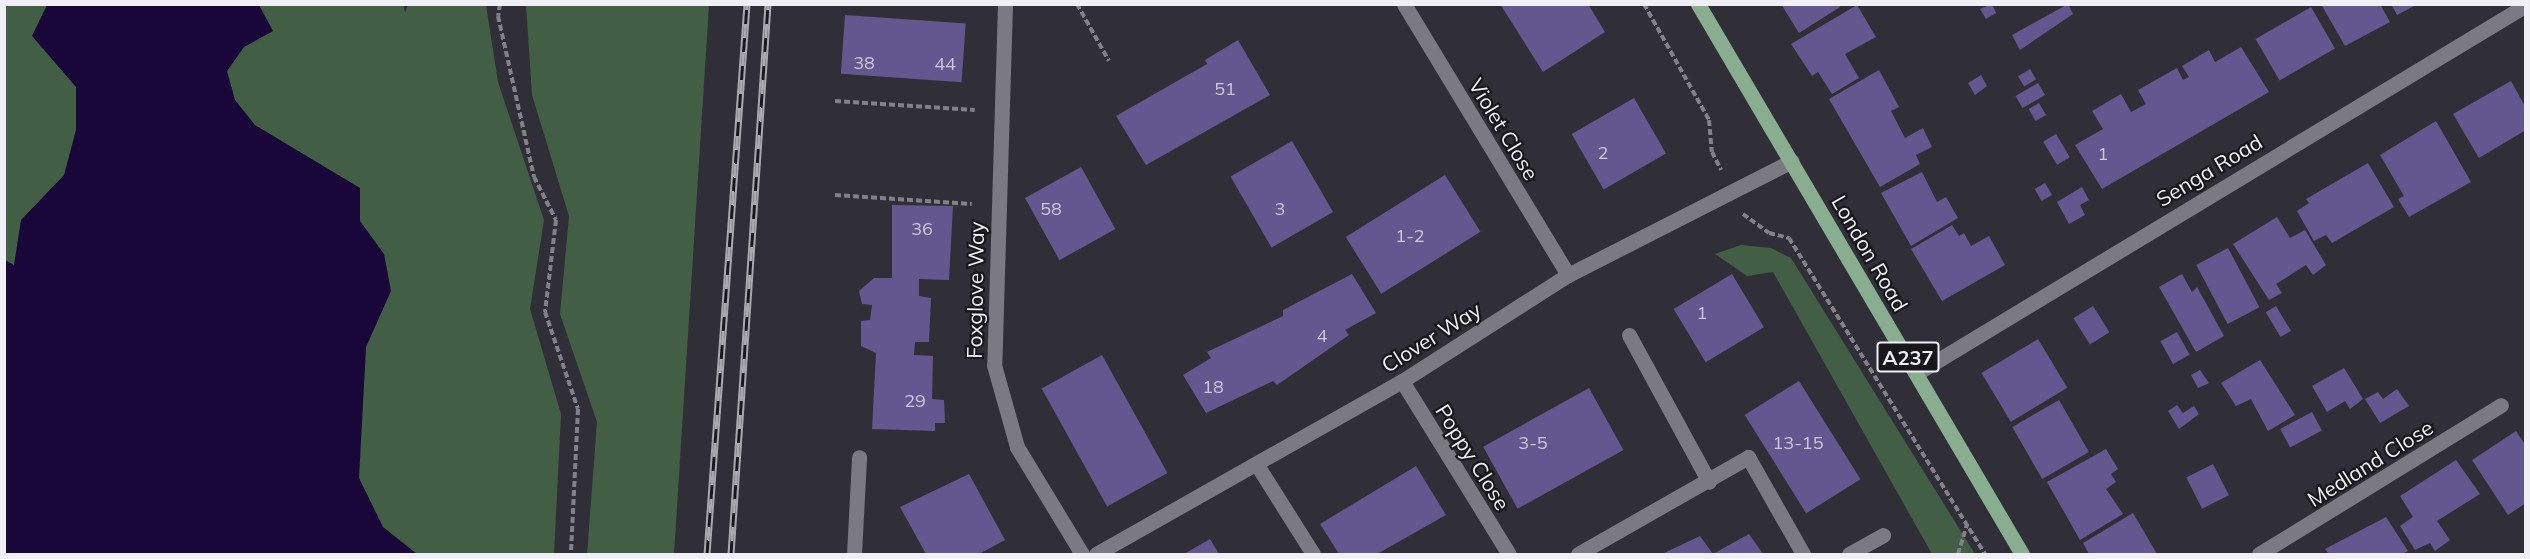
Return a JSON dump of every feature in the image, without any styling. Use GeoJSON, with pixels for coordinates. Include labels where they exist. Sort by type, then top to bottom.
{"type":"FeatureCollection","features":[{"type":"Feature","properties":{"kind":"main road","name":"London Road"},"geometry":{"type":"LineString","coordinates":[[1698,4],[2022,555]]}},
{"type":"Feature","properties":{"kind":"street","name":"Foxglove Way"},"geometry":{"type":"LineString","coordinates":[[1005,4],[997,206],[994,364],[1017,447],[1082,555]]}},
{"type":"Feature","properties":{"kind":"street","name":"Violet Close"},"geometry":{"type":"LineString","coordinates":[[1404,4],[1568,275]]}},
{"type":"Feature","properties":{"kind":"street","name":"Senga Road"},"geometry":{"type":"LineString","coordinates":[[1917,373],[2526,5]]}},
{"type":"Feature","properties":{"kind":"street","name":"Clover Way"},"geometry":{"type":"LineString","coordinates":[[1096,555],[1402,381],[1568,275],[1792,161]]}},
{"type":"Feature","properties":{"kind":"street"},"geometry":{"type":"LineString","coordinates":[[1629,335],[1709,482]]}},
{"type":"Feature","properties":{"kind":"street","name":"Poppy Close"},"geometry":{"type":"LineString","coordinates":[[1402,381],[1509,555]]}},
{"type":"Feature","properties":{"kind":"street","name":"Medland Close"},"geometry":{"type":"LineString","coordinates":[[2259,555],[2501,405]]}},
{"type":"Feature","properties":{"kind":"street"},"geometry":{"type":"LineString","coordinates":[[854,555],[859,457]]}},
{"type":"Feature","properties":{"kind":"street"},"geometry":{"type":"LineString","coordinates":[[1578,555],[1709,482],[1748,457],[1803,555]]}},
{"type":"Feature","properties":{"kind":"street"},"geometry":{"type":"LineString","coordinates":[[1257,465],[1313,555]]}},
{"type":"Feature","properties":{"kind":"street"},"geometry":{"type":"LineString","coordinates":[[1849,555],[1883,535]]}},
{"type":"Feature","properties":{"kind":"path"},"geometry":{"type":"LineString","coordinates":[[500,4],[498,16],[534,177],[556,220],[545,312],[579,409],[571,555]]}},
{"type":"Feature","properties":{"kind":"path"},"geometry":{"type":"LineString","coordinates":[[1077,4],[1109,61]]}},
{"type":"Feature","properties":{"kind":"path"},"geometry":{"type":"LineString","coordinates":[[1644,4],[1709,120],[1712,152]]}},
{"type":"Feature","properties":{"kind":"path"},"geometry":{"type":"LineString","coordinates":[[835,101],[1000,111]]}},
{"type":"Feature","properties":{"kind":"path"},"geometry":{"type":"LineString","coordinates":[[835,195],[997,206]]}},
{"type":"Feature","properties":{"kind":"path"},"geometry":{"type":"LineString","coordinates":[[1745,218],[1789,238],[1985,555]]}},
{"type":"Feature","properties":{"kind":"path"},"geometry":{"type":"LineString","coordinates":[[1958,555],[1966,524]]}},
{"type":"Feature","properties":{"kind":"green space"},"geometry":{"type":"Polygon","coordinates":[[[403,4],[405,13],[408,5],[486,5],[498,82],[544,220],[530,309],[561,414],[554,554],[5,554],[4,5],[403,4]]]}},
{"type":"Feature","properties":{"kind":"green space"},"geometry":{"type":"Polygon","coordinates":[[[526,5],[709,5],[674,554],[587,554],[597,422],[560,314],[569,216],[532,95],[526,5]]]}},
{"type":"Feature","properties":{"kind":"green space"},"geometry":{"type":"Polygon","coordinates":[[[1741,245],[1771,248],[1791,258],[1975,554],[1932,554],[1773,272],[1747,276],[1715,254],[1741,245]]]}},
{"type":"Feature","properties":{"kind":"shaded area"},"geometry":{"type":"Polygon","coordinates":[[[47,5],[259,5],[273,31],[244,47],[227,71],[235,100],[255,125],[360,188],[360,221],[384,254],[391,291],[366,347],[359,478],[383,527],[417,554],[5,554],[5,260],[14,265],[21,220],[64,175],[76,130],[76,87],[32,36],[47,5]]]}},
{"type":"Feature","properties":{"kind":"building"},"geometry":{"type":"Polygon","coordinates":[[[1500,4],[1588,4],[1605,32],[1543,72],[1500,4]]]}},
{"type":"Feature","properties":{"kind":"building"},"geometry":{"type":"Polygon","coordinates":[[[1781,4],[1839,4],[1840,7],[1799,33],[1781,4]]]}},
{"type":"Feature","properties":{"kind":"building"},"geometry":{"type":"Polygon","coordinates":[[[1992,4],[1996,13],[1986,19],[1980,9],[1992,4]]]}},
{"type":"Feature","properties":{"kind":"building"},"geometry":{"type":"Polygon","coordinates":[[[2068,4],[2073,14],[2020,50],[2012,35],[2068,4]]]}},
{"type":"Feature","properties":{"kind":"building"},"geometry":{"type":"Polygon","coordinates":[[[2321,4],[2380,4],[2390,22],[2345,46],[2321,4]]]}},
{"type":"Feature","properties":{"kind":"building"},"geometry":{"type":"Polygon","coordinates":[[[2391,4],[2418,4],[2397,15],[2391,4]]]}},
{"type":"Feature","properties":{"kind":"building"},"geometry":{"type":"Polygon","coordinates":[[[1857,5],[1876,37],[1845,54],[1859,78],[1832,94],[1818,72],[1812,76],[1791,44],[1857,5]]]}},
{"type":"Feature","properties":{"kind":"building"},"geometry":{"type":"Polygon","coordinates":[[[2311,7],[2335,49],[2280,81],[2256,39],[2311,7]]]}},
{"type":"Feature","properties":{"kind":"building"},"geometry":{"type":"Polygon","coordinates":[[[845,15],[966,23],[962,82],[841,74],[845,15]]]}},
{"type":"Feature","properties":{"kind":"building"},"geometry":{"type":"Polygon","coordinates":[[[1238,40],[1270,95],[1146,165],[1116,116],[1207,64],[1205,60],[1238,40]]]}},
{"type":"Feature","properties":{"kind":"building"},"geometry":{"type":"Polygon","coordinates":[[[2241,47],[2269,92],[2102,189],[2075,145],[2103,129],[2092,111],[2121,94],[2131,112],[2146,104],[2138,90],[2177,68],[2183,80],[2189,77],[2182,66],[2209,50],[2215,62],[2241,47]]]}},
{"type":"Feature","properties":{"kind":"building"},"geometry":{"type":"Polygon","coordinates":[[[2030,69],[2036,79],[2024,86],[2018,76],[2030,69]]]}},
{"type":"Feature","properties":{"kind":"building"},"geometry":{"type":"Polygon","coordinates":[[[1879,70],[1899,107],[1891,111],[1905,138],[1923,128],[1932,147],[1916,155],[1920,164],[1880,187],[1829,99],[1879,70]]]}},
{"type":"Feature","properties":{"kind":"building"},"geometry":{"type":"Polygon","coordinates":[[[1981,75],[1987,86],[1975,95],[1968,83],[1981,75]]]}},
{"type":"Feature","properties":{"kind":"building"},"geometry":{"type":"Polygon","coordinates":[[[2511,81],[2526,108],[2526,130],[2479,158],[2453,114],[2511,81]]]}},
{"type":"Feature","properties":{"kind":"building"},"geometry":{"type":"Polygon","coordinates":[[[2038,83],[2045,95],[2022,108],[2015,96],[2038,83]]]}},
{"type":"Feature","properties":{"kind":"building"},"geometry":{"type":"Polygon","coordinates":[[[1634,98],[1666,153],[1604,189],[1572,134],[1634,98]]]}},
{"type":"Feature","properties":{"kind":"building"},"geometry":{"type":"Polygon","coordinates":[[[2039,103],[2046,115],[2036,121],[2029,109],[2039,103]]]}},
{"type":"Feature","properties":{"kind":"building"},"geometry":{"type":"Polygon","coordinates":[[[2436,121],[2471,182],[2409,217],[2398,199],[2404,196],[2380,155],[2436,121]]]}},
{"type":"Feature","properties":{"kind":"building"},"geometry":{"type":"Polygon","coordinates":[[[2056,134],[2070,157],[2057,165],[2043,142],[2056,134]]]}},
{"type":"Feature","properties":{"kind":"building"},"geometry":{"type":"Polygon","coordinates":[[[1292,141],[1333,212],[1272,248],[1231,176],[1292,141]]]}},
{"type":"Feature","properties":{"kind":"building"},"geometry":{"type":"Polygon","coordinates":[[[2368,163],[2394,207],[2332,243],[2326,235],[2314,241],[2297,211],[2309,203],[2306,199],[2368,163]]]}},
{"type":"Feature","properties":{"kind":"building"},"geometry":{"type":"Polygon","coordinates":[[[1081,167],[1115,229],[1059,260],[1025,198],[1081,167]]]}},
{"type":"Feature","properties":{"kind":"building"},"geometry":{"type":"Polygon","coordinates":[[[1922,172],[1937,202],[1946,197],[1958,218],[1911,246],[1881,193],[1922,172]]]}},
{"type":"Feature","properties":{"kind":"building"},"geometry":{"type":"Polygon","coordinates":[[[1445,175],[1481,232],[1381,294],[1346,237],[1445,175]]]}},
{"type":"Feature","properties":{"kind":"building"},"geometry":{"type":"Polygon","coordinates":[[[2045,183],[2052,195],[2042,201],[2035,189],[2045,183]]]}},
{"type":"Feature","properties":{"kind":"building"},"geometry":{"type":"Polygon","coordinates":[[[2082,187],[2089,200],[2080,205],[2085,215],[2069,224],[2057,202],[2082,187]]]}},
{"type":"Feature","properties":{"kind":"building"},"geometry":{"type":"Polygon","coordinates":[[[892,205],[953,206],[949,280],[919,279],[919,296],[931,298],[929,342],[915,342],[914,355],[933,356],[932,399],[944,400],[945,423],[935,423],[935,431],[872,429],[876,353],[861,346],[861,321],[870,320],[872,305],[862,304],[859,291],[874,278],[892,278],[892,205]]]}},
{"type":"Feature","properties":{"kind":"building"},"geometry":{"type":"Polygon","coordinates":[[[2277,217],[2290,238],[2305,230],[2326,265],[2313,275],[2306,265],[2276,284],[2282,293],[2269,300],[2233,244],[2277,217]]]}},
{"type":"Feature","properties":{"kind":"building"},"geometry":{"type":"Polygon","coordinates":[[[1952,225],[1959,236],[1964,233],[1971,246],[1989,236],[2005,265],[1942,301],[1911,249],[1952,225]]]}},
{"type":"Feature","properties":{"kind":"building"},"geometry":{"type":"Polygon","coordinates":[[[2228,248],[2259,307],[2228,324],[2196,265],[2228,248]]]}},
{"type":"Feature","properties":{"kind":"building"},"geometry":{"type":"Polygon","coordinates":[[[1352,274],[1376,313],[1345,330],[1349,335],[1277,385],[1273,381],[1206,413],[1183,375],[1211,358],[1207,352],[1283,316],[1283,310],[1352,274]]]}},
{"type":"Feature","properties":{"kind":"building"},"geometry":{"type":"Polygon","coordinates":[[[1732,274],[1764,327],[1706,362],[1674,309],[1732,274]]]}},
{"type":"Feature","properties":{"kind":"building"},"geometry":{"type":"Polygon","coordinates":[[[2182,274],[2192,292],[2197,287],[2224,336],[2196,352],[2159,287],[2182,274]]]}},
{"type":"Feature","properties":{"kind":"building"},"geometry":{"type":"Polygon","coordinates":[[[2093,306],[2109,332],[2090,344],[2073,318],[2093,306]]]}},
{"type":"Feature","properties":{"kind":"building"},"geometry":{"type":"Polygon","coordinates":[[[2276,306],[2291,331],[2281,337],[2266,312],[2276,306]]]}},
{"type":"Feature","properties":{"kind":"building"},"geometry":{"type":"Polygon","coordinates":[[[2177,332],[2190,355],[2173,364],[2160,341],[2177,332]]]}},
{"type":"Feature","properties":{"kind":"building"},"geometry":{"type":"Polygon","coordinates":[[[2038,339],[2067,388],[2011,422],[1981,373],[2038,339]]]}},
{"type":"Feature","properties":{"kind":"building"},"geometry":{"type":"Polygon","coordinates":[[[1102,355],[1167,473],[1107,507],[1042,388],[1102,355]]]}},
{"type":"Feature","properties":{"kind":"building"},"geometry":{"type":"Polygon","coordinates":[[[2260,360],[2295,415],[2268,431],[2251,399],[2236,406],[2221,383],[2260,360]]]}},
{"type":"Feature","properties":{"kind":"building"},"geometry":{"type":"Polygon","coordinates":[[[2344,368],[2363,399],[2350,409],[2345,401],[2327,412],[2312,386],[2344,368]]]}},
{"type":"Feature","properties":{"kind":"building"},"geometry":{"type":"Polygon","coordinates":[[[2200,370],[2209,383],[2198,388],[2191,375],[2200,370]]]}},
{"type":"Feature","properties":{"kind":"building"},"geometry":{"type":"Polygon","coordinates":[[[1799,381],[1860,479],[1806,513],[1745,415],[1799,381]]]}},
{"type":"Feature","properties":{"kind":"building"},"geometry":{"type":"Polygon","coordinates":[[[1589,388],[1623,450],[1518,509],[1483,447],[1589,388]]]}},
{"type":"Feature","properties":{"kind":"building"},"geometry":{"type":"Polygon","coordinates":[[[2397,389],[2409,406],[2380,423],[2365,399],[2378,392],[2383,399],[2397,389]]]}},
{"type":"Feature","properties":{"kind":"building"},"geometry":{"type":"Polygon","coordinates":[[[2059,400],[2089,452],[2042,479],[2012,427],[2059,400]]]}},
{"type":"Feature","properties":{"kind":"building"},"geometry":{"type":"Polygon","coordinates":[[[2177,405],[2183,413],[2194,406],[2199,414],[2179,429],[2168,411],[2177,405]]]}},
{"type":"Feature","properties":{"kind":"building"},"geometry":{"type":"Polygon","coordinates":[[[2312,412],[2322,431],[2290,447],[2280,429],[2312,412]]]}},
{"type":"Feature","properties":{"kind":"building"},"geometry":{"type":"Polygon","coordinates":[[[2516,431],[2526,446],[2526,503],[2508,515],[2472,460],[2516,431]]]}},
{"type":"Feature","properties":{"kind":"building"},"geometry":{"type":"Polygon","coordinates":[[[2106,449],[2118,469],[2111,474],[2116,482],[2106,489],[2123,514],[2080,540],[2047,482],[2106,449]]]}},
{"type":"Feature","properties":{"kind":"building"},"geometry":{"type":"Polygon","coordinates":[[[2456,460],[2480,494],[2437,521],[2450,540],[2435,551],[2430,543],[2415,550],[2400,526],[2413,517],[2400,496],[2456,460]]]}},
{"type":"Feature","properties":{"kind":"building"},"geometry":{"type":"Polygon","coordinates":[[[2213,464],[2229,495],[2202,509],[2186,478],[2213,464]]]}},
{"type":"Feature","properties":{"kind":"building"},"geometry":{"type":"Polygon","coordinates":[[[1416,466],[1446,515],[1377,554],[1339,554],[1320,524],[1416,466]]]}},
{"type":"Feature","properties":{"kind":"building"},"geometry":{"type":"Polygon","coordinates":[[[969,474],[1005,540],[979,554],[926,554],[900,507],[969,474]]]}},
{"type":"Feature","properties":{"kind":"building"},"geometry":{"type":"Polygon","coordinates":[[[2133,513],[2157,554],[2089,554],[2083,543],[2133,513]]]}},
{"type":"Feature","properties":{"kind":"building"},"geometry":{"type":"Polygon","coordinates":[[[2386,517],[2408,551],[2402,554],[2329,554],[2325,549],[2386,517]]]}},
{"type":"Feature","properties":{"kind":"building"},"geometry":{"type":"Polygon","coordinates":[[[1749,534],[1763,554],[1713,554],[1749,534]]]}},
{"type":"Feature","properties":{"kind":"building"},"geometry":{"type":"Polygon","coordinates":[[[1700,536],[1713,554],[1662,554],[1700,536]]]}},
{"type":"Feature","properties":{"kind":"building"},"geometry":{"type":"Polygon","coordinates":[[[1210,539],[1219,554],[1184,554],[1210,539]]]}},
{"type":"Feature","properties":{"kind":"railway"},"geometry":{"type":"LineString","coordinates":[[707,554],[747,4]]}},
{"type":"Feature","properties":{"kind":"railway"},"geometry":{"type":"LineString","coordinates":[[731,554],[768,4]]}}]}
